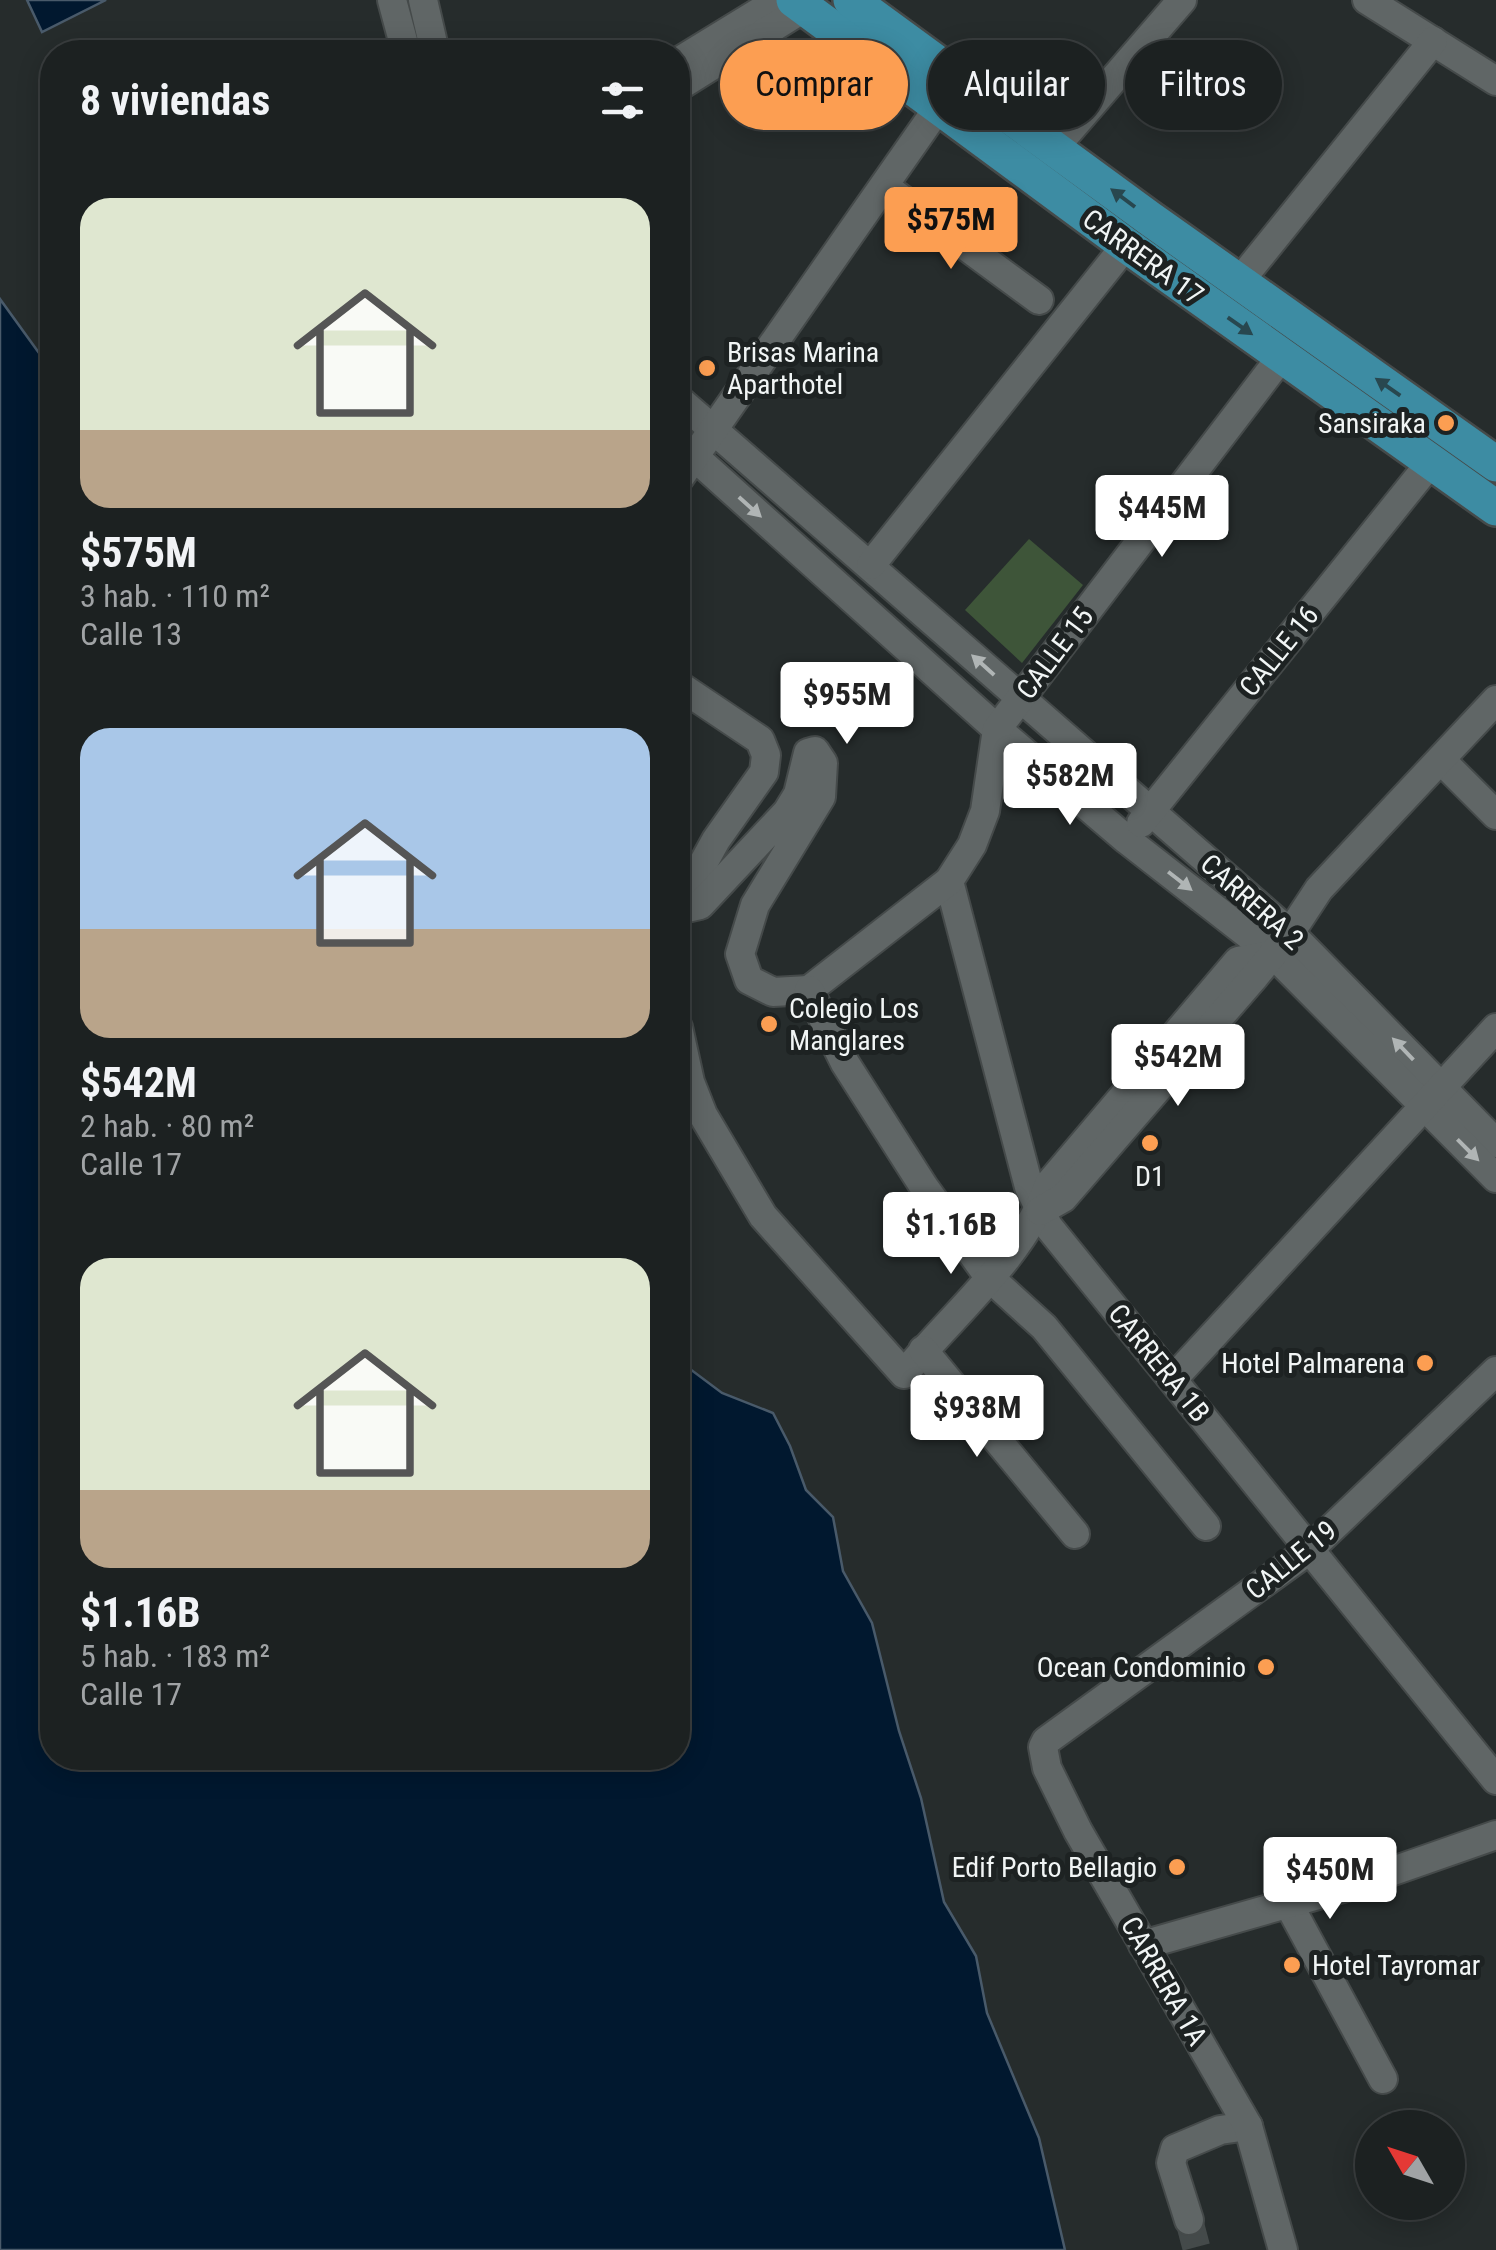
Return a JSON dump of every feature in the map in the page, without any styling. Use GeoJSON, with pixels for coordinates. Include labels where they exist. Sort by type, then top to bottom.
{"type":"FeatureCollection","features":[{"type":"Feature","properties":{"kind":"main road","name":"CARRERA 17"},"geometry":{"type":"LineString","coordinates":[[851,0],[1496,464]]}},
{"type":"Feature","properties":{"kind":"main road","name":"CARRERA 17"},"geometry":{"type":"LineString","coordinates":[[792,3],[928,101]]}},
{"type":"Feature","properties":{"kind":"main road","name":"CARRERA 17"},"geometry":{"type":"LineString","coordinates":[[968,130],[1496,508]]}},
{"type":"Feature","properties":{"kind":"street"},"geometry":{"type":"LineString","coordinates":[[392,0],[403,40]]}},
{"type":"Feature","properties":{"kind":"street"},"geometry":{"type":"LineString","coordinates":[[423,0],[432,40]]}},
{"type":"Feature","properties":{"kind":"street"},"geometry":{"type":"LineString","coordinates":[[1055,147],[1182,0]]}},
{"type":"Feature","properties":{"kind":"street"},"geometry":{"type":"LineString","coordinates":[[1367,0],[1496,81]]}},
{"type":"Feature","properties":{"kind":"street"},"geometry":{"type":"LineString","coordinates":[[690,56],[792,3]]}},
{"type":"Feature","properties":{"kind":"street"},"geometry":{"type":"LineString","coordinates":[[690,78],[792,3]]}},
{"type":"Feature","properties":{"kind":"street"},"geometry":{"type":"LineString","coordinates":[[1239,282],[1433,41]]}},
{"type":"Feature","properties":{"kind":"street"},"geometry":{"type":"LineString","coordinates":[[690,446],[713,429],[928,122]]}},
{"type":"Feature","properties":{"kind":"street"},"geometry":{"type":"LineString","coordinates":[[884,186],[1039,300]]}},
{"type":"Feature","properties":{"kind":"street"},"geometry":{"type":"LineString","coordinates":[[871,565],[1126,245]]}},
{"type":"Feature","properties":{"kind":"street","name":"CALLE 15"},"geometry":{"type":"LineString","coordinates":[[809,990],[949,881],[972,845],[984,811],[997,728],[1282,356]]}},
{"type":"Feature","properties":{"kind":"street","name":"CARRERA 2"},"geometry":{"type":"LineString","coordinates":[[690,409],[1150,812],[1433,1097],[1496,1178]]}},
{"type":"Feature","properties":{"kind":"street","name":"CARRERA 2"},"geometry":{"type":"LineString","coordinates":[[690,453],[1128,840],[1282,943]]}},
{"type":"Feature","properties":{"kind":"street","name":"CALLE 16"},"geometry":{"type":"LineString","coordinates":[[1128,840],[1431,462]]}},
{"type":"Feature","properties":{"kind":"street"},"geometry":{"type":"LineString","coordinates":[[690,691],[760,740],[766,754],[764,772],[716,840],[690,887]]}},
{"type":"Feature","properties":{"kind":"street"},"geometry":{"type":"LineString","coordinates":[[690,1082],[703,1115],[763,1216],[904,1374],[989,1277],[1040,1211],[1064,1198],[1168,1060],[1282,943],[1320,889],[1496,700]]}},
{"type":"Feature","properties":{"kind":"street"},"geometry":{"type":"LineString","coordinates":[[690,907],[700,905],[787,812],[798,794],[808,753],[815,751],[823,764],[821,797],[786,848],[755,905],[740,954],[749,980],[773,992],[809,990],[845,1063],[924,1187],[989,1277],[1044,1326],[1206,1526]]}},
{"type":"Feature","properties":{"kind":"street"},"geometry":{"type":"LineString","coordinates":[[1441,760],[1496,816]]}},
{"type":"Feature","properties":{"kind":"street","name":"CARRERA 1B"},"geometry":{"type":"LineString","coordinates":[[949,881],[1029,1187],[1048,1226],[1496,1780]]}},
{"type":"Feature","properties":{"kind":"street"},"geometry":{"type":"LineString","coordinates":[[1173,1379],[1496,1028]]}},
{"type":"Feature","properties":{"kind":"street","name":"CARRERA 2"},"geometry":{"type":"LineString","coordinates":[[1433,1097],[1496,1143]]}},
{"type":"Feature","properties":{"kind":"street"},"geometry":{"type":"LineString","coordinates":[[923,1350],[1076,1534]]}},
{"type":"Feature","properties":{"kind":"street","name":"CALLE 19"},"geometry":{"type":"LineString","coordinates":[[1067,1726],[1308,1551],[1496,1371]]}},
{"type":"Feature","properties":{"kind":"street","name":"CARRERA 1A"},"geometry":{"type":"LineString","coordinates":[[1067,1726],[1043,1747],[1047,1768],[1078,1831],[1248,2126],[1283,2250]]}},
{"type":"Feature","properties":{"kind":"street"},"geometry":{"type":"LineString","coordinates":[[1143,1945],[1354,1885],[1496,1835]]}},
{"type":"Feature","properties":{"kind":"street"},"geometry":{"type":"LineString","coordinates":[[1288,1904],[1383,2079]]}},
{"type":"Feature","properties":{"kind":"street"},"geometry":{"type":"LineString","coordinates":[[1189,2220],[1171,2163],[1175,2148],[1220,2130],[1248,2126]]}},
{"type":"Feature","properties":{"kind":"green space"},"geometry":{"type":"Polygon","coordinates":[[[1029,539],[1083,585],[1022,663],[965,610],[1029,539]]]}},
{"type":"Feature","properties":{"kind":"water"},"geometry":{"type":"Polygon","coordinates":[[[27,0],[106,0],[42,32],[27,0]]]}},
{"type":"Feature","properties":{"kind":"water"},"geometry":{"type":"Polygon","coordinates":[[[0,299],[40,354],[40,1770],[690,1770],[690,1369],[722,1393],[773,1413],[806,1490],[833,1517],[843,1571],[872,1623],[899,1731],[921,1798],[944,1902],[976,1956],[987,2013],[1039,2138],[1065,2250],[0,2250],[0,299]]]}},
{"type":"Feature","properties":{"kind":"tunnel"},"geometry":{"type":"LineString","coordinates":[[1189,2220],[1197,2250]]}},
{"type":"Feature","properties":{"kind":"place","name":"Brisas Marina Aparthotel"},"geometry":{"type":"Point","coordinates":[707,368]}},
{"type":"Feature","properties":{"kind":"place","name":"Sansiraka"},"geometry":{"type":"Point","coordinates":[1446,423]}},
{"type":"Feature","properties":{"kind":"place","name":"Colegio Los Manglares"},"geometry":{"type":"Point","coordinates":[769,1024]}},
{"type":"Feature","properties":{"kind":"place","name":"D1"},"geometry":{"type":"Point","coordinates":[1150,1143]}},
{"type":"Feature","properties":{"kind":"place","name":"Hotel Palmarena"},"geometry":{"type":"Point","coordinates":[1425,1363]}},
{"type":"Feature","properties":{"kind":"place","name":"Ocean Condominio"},"geometry":{"type":"Point","coordinates":[1266,1667]}},
{"type":"Feature","properties":{"kind":"place","name":"Edif Porto Bellagio"},"geometry":{"type":"Point","coordinates":[1177,1867]}},
{"type":"Feature","properties":{"kind":"place","name":"Hotel Tayromar"},"geometry":{"type":"Point","coordinates":[1292,1965]}}]}
